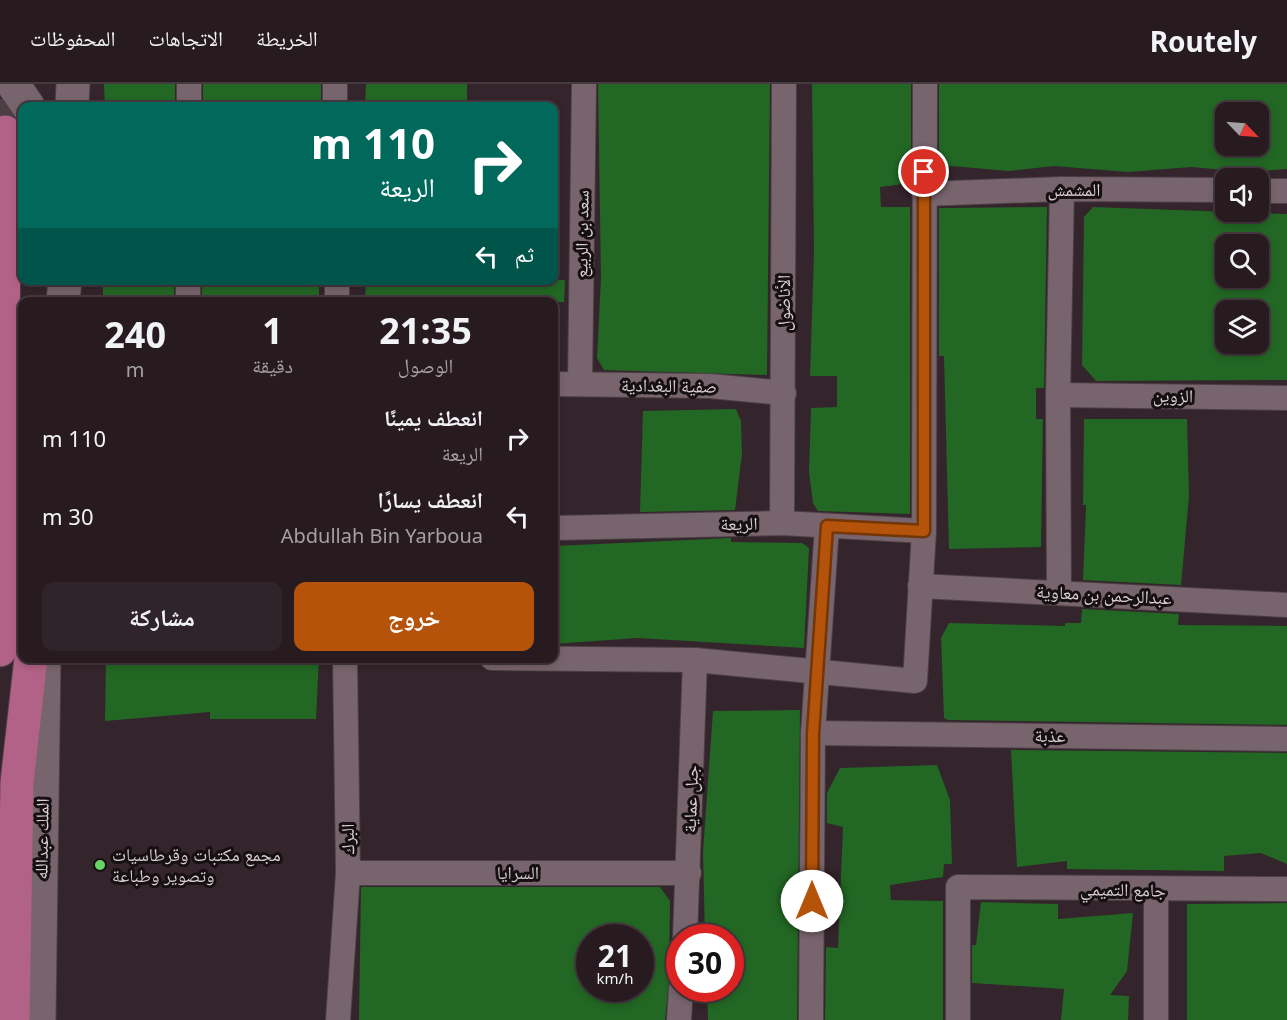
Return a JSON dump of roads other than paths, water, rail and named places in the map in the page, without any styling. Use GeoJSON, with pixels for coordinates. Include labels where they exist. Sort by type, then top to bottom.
{"type":"FeatureCollection","features":[{"type":"Feature","properties":{"kind":"highway"},"geometry":{"type":"LineString","coordinates":[[0,650],[5,132]]}},
{"type":"Feature","properties":{"kind":"highway"},"geometry":{"type":"LineString","coordinates":[[13,1020],[17,782],[30,663]]}},
{"type":"Feature","properties":{"kind":"main road"},"geometry":{"type":"LineString","coordinates":[[13,84],[25,102]]}},
{"type":"Feature","properties":{"kind":"main road"},"geometry":{"type":"LineString","coordinates":[[72,102],[73,84]]}},
{"type":"Feature","properties":{"kind":"main road","name":"الملك عبدالله"},"geometry":{"type":"LineString","coordinates":[[39,1020],[44,663]]}},
{"type":"Feature","properties":{"kind":"street"},"geometry":{"type":"LineString","coordinates":[[189,84],[189,102]]}},
{"type":"Feature","properties":{"kind":"street"},"geometry":{"type":"LineString","coordinates":[[335,84],[335,102]]}},
{"type":"Feature","properties":{"kind":"street","name":"سعد بن الربيع"},"geometry":{"type":"LineString","coordinates":[[580,384],[584,84]]}},
{"type":"Feature","properties":{"kind":"street","name":"الأناضول"},"geometry":{"type":"LineString","coordinates":[[782,523],[784,84]]}},
{"type":"Feature","properties":{"kind":"street"},"geometry":{"type":"LineString","coordinates":[[558,659],[695,660],[915,681],[924,531],[925,84]]}},
{"type":"Feature","properties":{"kind":"street"},"geometry":{"type":"LineString","coordinates":[[1059,592],[1058,395],[1062,189]]}},
{"type":"Feature","properties":{"kind":"street","name":"المشمش"},"geometry":{"type":"LineString","coordinates":[[924,195],[1062,189],[1215,190]]}},
{"type":"Feature","properties":{"kind":"street"},"geometry":{"type":"LineString","coordinates":[[1269,191],[1287,191]]}},
{"type":"Feature","properties":{"kind":"street","name":"صفية البغدادية"},"geometry":{"type":"LineString","coordinates":[[558,384],[710,386],[784,393]]}},
{"type":"Feature","properties":{"kind":"street","name":"الزوين"},"geometry":{"type":"LineString","coordinates":[[1058,395],[1287,398]]}},
{"type":"Feature","properties":{"kind":"street","name":"الريعة"},"geometry":{"type":"LineString","coordinates":[[558,528],[782,523],[924,531]]}},
{"type":"Feature","properties":{"kind":"street"},"geometry":{"type":"LineString","coordinates":[[812,1020],[813,734],[819,672],[827,526]]}},
{"type":"Feature","properties":{"kind":"street","name":"عبدالرحمن بن معاوية"},"geometry":{"type":"LineString","coordinates":[[920,586],[1287,605]]}},
{"type":"Feature","properties":{"kind":"street","name":"جبل عماية"},"geometry":{"type":"LineString","coordinates":[[686,924],[695,660]]}},
{"type":"Feature","properties":{"kind":"street","name":"البرك"},"geometry":{"type":"LineString","coordinates":[[339,1020],[348,873],[345,663]]}},
{"type":"Feature","properties":{"kind":"street","name":"عذبة"},"geometry":{"type":"LineString","coordinates":[[813,734],[1287,740]]}},
{"type":"Feature","properties":{"kind":"street","name":"السرايا"},"geometry":{"type":"LineString","coordinates":[[348,873],[689,873]]}},
{"type":"Feature","properties":{"kind":"street","name":"جامع التميمي"},"geometry":{"type":"LineString","coordinates":[[958,1020],[958,887],[1287,889]]}},
{"type":"Feature","properties":{"kind":"street"},"geometry":{"type":"LineString","coordinates":[[1156,890],[1156,1020]]}},
{"type":"Feature","properties":{"kind":"street"},"geometry":{"type":"LineString","coordinates":[[679,1020],[680,1002]]}},
{"type":"Feature","properties":{"kind":"tunnel"},"geometry":{"type":"LineString","coordinates":[[5,84],[5,132]]}},
{"type":"Feature","properties":{"kind":"place","name":"مجمع مكتبات وقرطاسيات وتصوير وطباعة"},"geometry":{"type":"Point","coordinates":[100,865]}}]}
